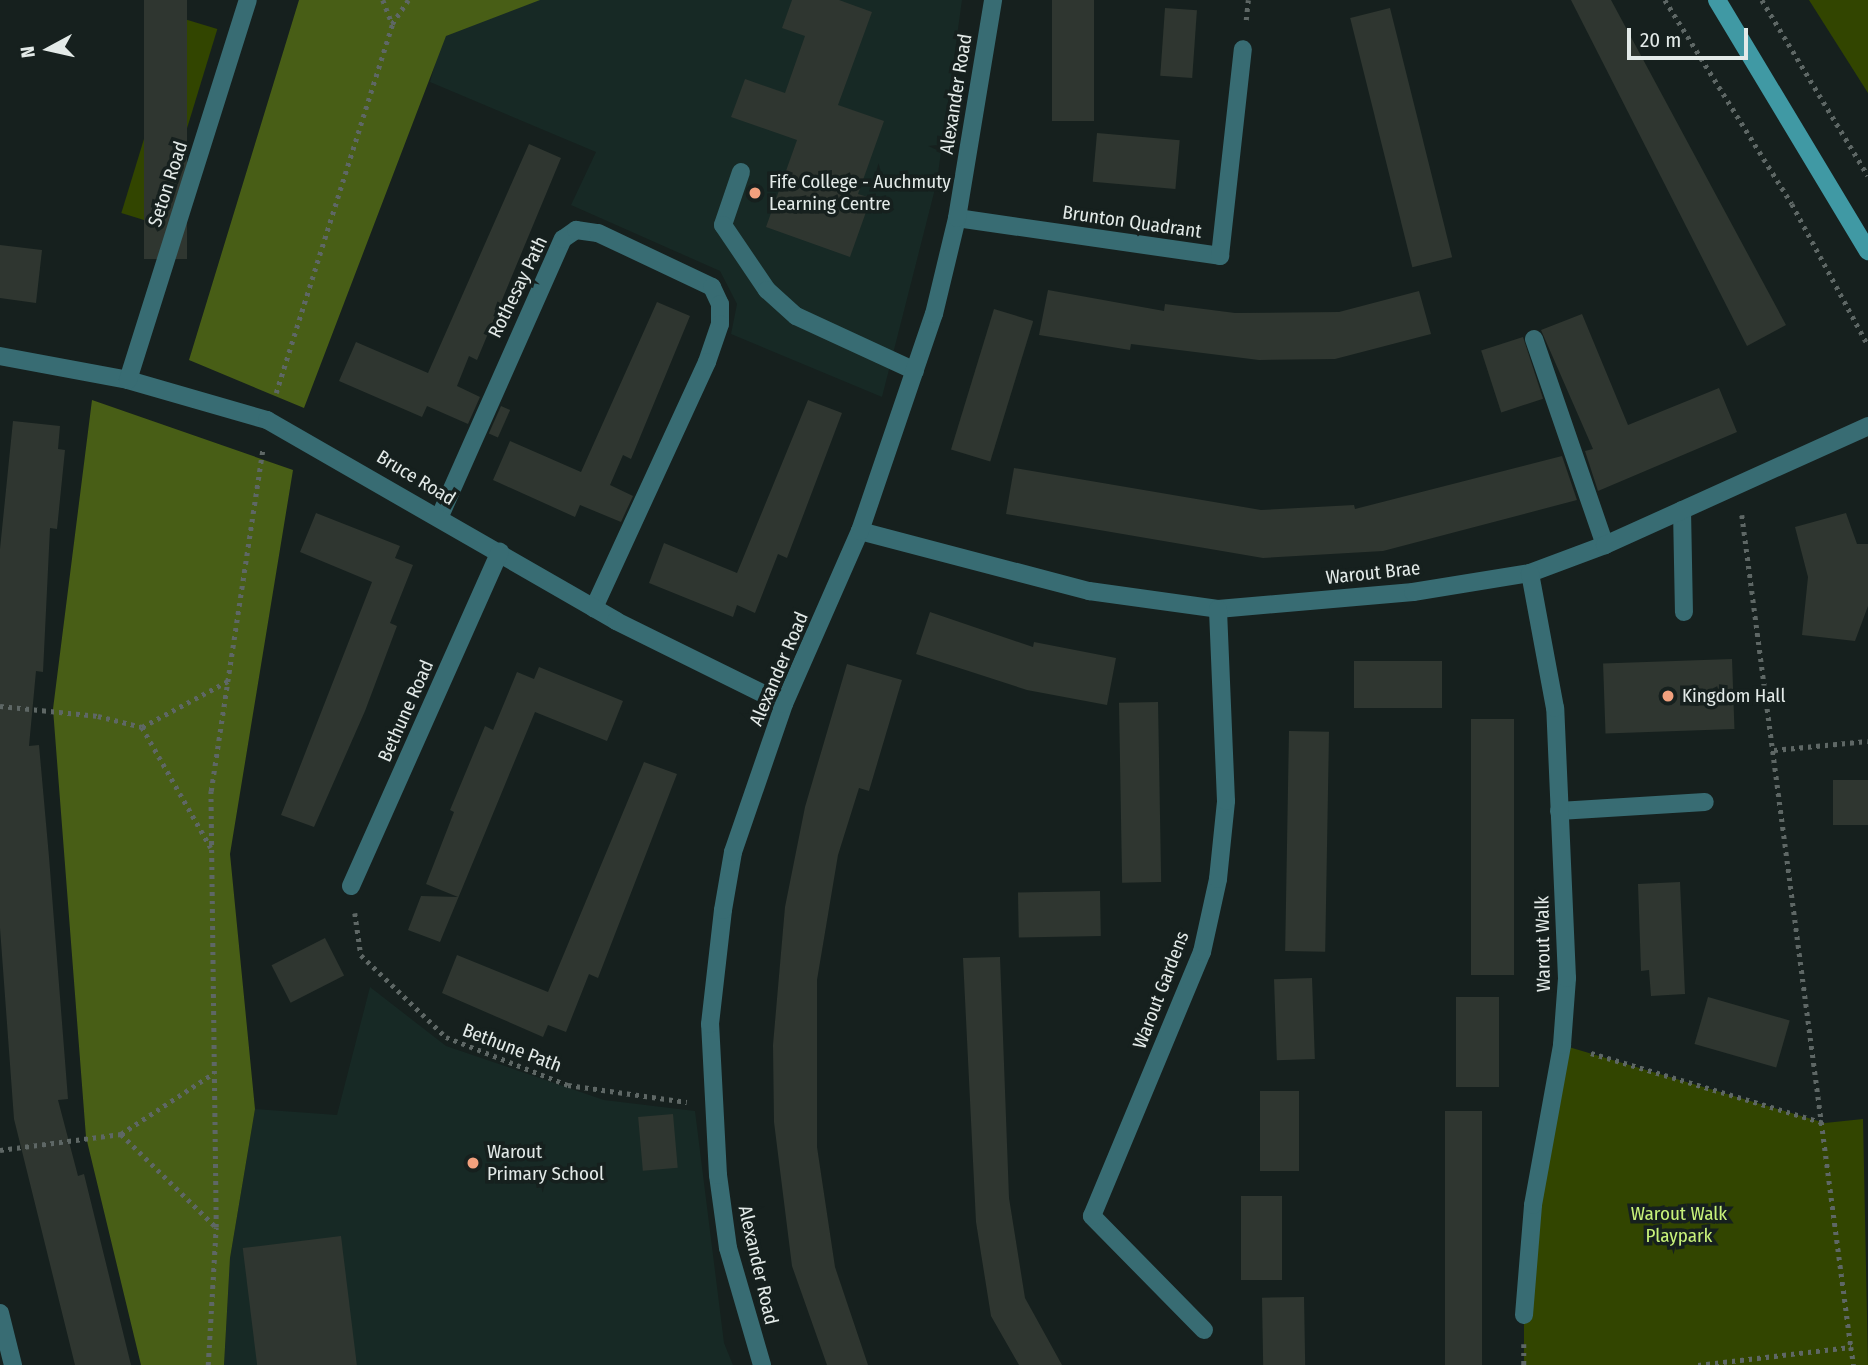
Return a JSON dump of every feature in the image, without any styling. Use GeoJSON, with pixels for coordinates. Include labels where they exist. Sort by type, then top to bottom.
{"type":"FeatureCollection","features":[{"type":"Feature","properties":{"kind":"street","name":"Seton Road"},"geometry":{"type":"LineString","coordinates":[[128,380],[248,0]]}},
{"type":"Feature","properties":{"kind":"street","name":"Alexander Road"},"geometry":{"type":"LineString","coordinates":[[762,1365],[728,1248],[712,1105],[713,982],[733,852],[784,704],[860,531],[915,371],[957,218],[993,0]]}},
{"type":"Feature","properties":{"kind":"street"},"geometry":{"type":"LineString","coordinates":[[1717,0],[1868,251]]}},
{"type":"Feature","properties":{"kind":"street","name":"Brunton Quadrant"},"geometry":{"type":"LineString","coordinates":[[957,218],[1220,256],[1243,49]]}},
{"type":"Feature","properties":{"kind":"street"},"geometry":{"type":"LineString","coordinates":[[741,172],[723,225],[767,289],[796,316],[915,371]]}},
{"type":"Feature","properties":{"kind":"street","name":"Rothesay Path"},"geometry":{"type":"LineString","coordinates":[[440,516],[563,239],[576,230],[598,233],[712,288],[720,304],[720,324],[707,362],[594,608]]}},
{"type":"Feature","properties":{"kind":"street"},"geometry":{"type":"LineString","coordinates":[[1534,339],[1605,545]]}},
{"type":"Feature","properties":{"kind":"street","name":"Bruce Road"},"geometry":{"type":"LineString","coordinates":[[0,356],[128,380],[267,420],[440,516],[594,608],[784,704]]}},
{"type":"Feature","properties":{"kind":"street","name":"Warout Brae"},"geometry":{"type":"LineString","coordinates":[[860,531],[1089,592],[1218,609],[1412,592],[1530,573],[1605,545],[1868,426]]}},
{"type":"Feature","properties":{"kind":"street"},"geometry":{"type":"LineString","coordinates":[[1682,510],[1684,612]]}},
{"type":"Feature","properties":{"kind":"street","name":"Bethune Road"},"geometry":{"type":"LineString","coordinates":[[351,886],[499,552]]}},
{"type":"Feature","properties":{"kind":"street","name":"Warout Walk"},"geometry":{"type":"LineString","coordinates":[[1524,1315],[1533,1205],[1562,1045],[1567,978],[1555,708],[1530,573]]}},
{"type":"Feature","properties":{"kind":"street","name":"Warout Gardens"},"geometry":{"type":"LineString","coordinates":[[1204,1329],[1092,1216],[1202,952],[1218,879],[1226,801],[1218,609]]}},
{"type":"Feature","properties":{"kind":"street"},"geometry":{"type":"LineString","coordinates":[[1559,811],[1705,802]]}},
{"type":"Feature","properties":{"kind":"street"},"geometry":{"type":"LineString","coordinates":[[0,1313],[13,1365]]}},
{"type":"Feature","properties":{"kind":"path"},"geometry":{"type":"LineString","coordinates":[[383,0],[392,24]]}},
{"type":"Feature","properties":{"kind":"path"},"geometry":{"type":"LineString","coordinates":[[208,1365],[216,1227],[211,791],[267,420],[392,24],[408,0]]}},
{"type":"Feature","properties":{"kind":"path"},"geometry":{"type":"LineString","coordinates":[[1665,0],[1792,204],[1868,345]]}},
{"type":"Feature","properties":{"kind":"path"},"geometry":{"type":"LineString","coordinates":[[1762,0],[1868,176]]}},
{"type":"Feature","properties":{"kind":"path"},"geometry":{"type":"LineString","coordinates":[[1738,484],[1825,1123],[1854,1365]]}},
{"type":"Feature","properties":{"kind":"path"},"geometry":{"type":"LineString","coordinates":[[0,706],[33,707],[142,727],[228,681]]}},
{"type":"Feature","properties":{"kind":"path"},"geometry":{"type":"LineString","coordinates":[[142,727],[212,850]]}},
{"type":"Feature","properties":{"kind":"path"},"geometry":{"type":"LineString","coordinates":[[1774,750],[1868,741]]}},
{"type":"Feature","properties":{"kind":"path","name":"Bethune Path"},"geometry":{"type":"LineString","coordinates":[[351,886],[361,954],[446,1037],[568,1085],[712,1105]]}},
{"type":"Feature","properties":{"kind":"path"},"geometry":{"type":"LineString","coordinates":[[1562,1045],[1825,1123]]}},
{"type":"Feature","properties":{"kind":"path"},"geometry":{"type":"LineString","coordinates":[[0,1150],[121,1134],[214,1073]]}},
{"type":"Feature","properties":{"kind":"path"},"geometry":{"type":"LineString","coordinates":[[121,1134],[216,1227]]}},
{"type":"Feature","properties":{"kind":"path"},"geometry":{"type":"LineString","coordinates":[[1698,1365],[1851,1347]]}},
{"type":"Feature","properties":{"kind":"shaded area","name":"Fife College - Auchmuty Learning Centre"},"geometry":{"type":"Polygon","coordinates":[[[453,0],[962,0],[937,181],[882,397],[731,334],[737,304],[720,271],[571,205],[596,152],[430,82],[453,0]]]}},
{"type":"Feature","properties":{"kind":"shaded area","name":"Warout Primary School"},"geometry":{"type":"Polygon","coordinates":[[[370,987],[446,1046],[604,1100],[695,1111],[724,1343],[733,1365],[224,1365],[230,1258],[255,1109],[337,1115],[370,987]]]}},
{"type":"Feature","properties":{"kind":"green space"},"geometry":{"type":"Polygon","coordinates":[[[299,0],[540,0],[446,36],[304,408],[189,360],[299,0]]]}},
{"type":"Feature","properties":{"kind":"green space"},"geometry":{"type":"Polygon","coordinates":[[[1809,0],[1868,0],[1868,93],[1809,0]]]}},
{"type":"Feature","properties":{"kind":"green space"},"geometry":{"type":"Polygon","coordinates":[[[181,18],[217,29],[158,224],[121,213],[181,18]]]}},
{"type":"Feature","properties":{"kind":"green space"},"geometry":{"type":"Polygon","coordinates":[[[92,400],[293,470],[230,854],[255,1109],[230,1258],[224,1365],[141,1365],[86,1137],[53,709],[92,400]]]}},
{"type":"Feature","properties":{"kind":"green space","name":"Warout Walk Playpark"},"geometry":{"type":"Polygon","coordinates":[[[1562,1045],[1825,1123],[1863,1119],[1868,1365],[1524,1365],[1524,1315],[1562,1045]]]}},
{"type":"Feature","properties":{"kind":"building"},"geometry":{"type":"Polygon","coordinates":[[[144,0],[187,0],[187,259],[144,259],[144,0]]]}},
{"type":"Feature","properties":{"kind":"building"},"geometry":{"type":"Polygon","coordinates":[[[792,0],[839,0],[872,12],[838,105],[884,121],[858,194],[871,198],[850,257],[766,227],[797,140],[731,117],[745,79],[785,93],[805,36],[782,28],[792,0]]]}},
{"type":"Feature","properties":{"kind":"building"},"geometry":{"type":"Polygon","coordinates":[[[1052,0],[1094,0],[1094,121],[1052,121],[1052,0]]]}},
{"type":"Feature","properties":{"kind":"building"},"geometry":{"type":"Polygon","coordinates":[[[1571,0],[1611,0],[1786,325],[1747,346],[1571,0]]]}},
{"type":"Feature","properties":{"kind":"building"},"geometry":{"type":"Polygon","coordinates":[[[1165,8],[1197,10],[1192,78],[1160,76],[1165,8]]]}},
{"type":"Feature","properties":{"kind":"building"},"geometry":{"type":"Polygon","coordinates":[[[1390,8],[1452,257],[1412,267],[1350,18],[1390,8]]]}},
{"type":"Feature","properties":{"kind":"building"},"geometry":{"type":"Polygon","coordinates":[[[1097,133],[1180,140],[1175,189],[1093,182],[1097,133]]]}},
{"type":"Feature","properties":{"kind":"building"},"geometry":{"type":"Polygon","coordinates":[[[529,144],[561,158],[477,360],[469,356],[457,386],[480,397],[468,424],[427,406],[422,417],[339,381],[356,342],[428,373],[529,144]]]}},
{"type":"Feature","properties":{"kind":"building"},"geometry":{"type":"Polygon","coordinates":[[[0,245],[42,250],[36,303],[0,298],[0,245]]]}},
{"type":"Feature","properties":{"kind":"building"},"geometry":{"type":"Polygon","coordinates":[[[1048,290],[1164,311],[1165,304],[1235,313],[1339,312],[1419,291],[1431,334],[1335,359],[1259,360],[1131,344],[1130,350],[1039,335],[1048,290]]]}},
{"type":"Feature","properties":{"kind":"building"},"geometry":{"type":"Polygon","coordinates":[[[657,302],[690,316],[631,459],[623,455],[610,485],[633,496],[621,522],[580,505],[575,517],[493,480],[510,441],[581,472],[657,302]]]}},
{"type":"Feature","properties":{"kind":"building"},"geometry":{"type":"Polygon","coordinates":[[[994,309],[1033,321],[990,462],[951,450],[994,309]]]}},
{"type":"Feature","properties":{"kind":"building"},"geometry":{"type":"Polygon","coordinates":[[[1582,314],[1628,425],[1719,388],[1737,432],[1598,491],[1585,451],[1593,449],[1541,330],[1582,314]]]}},
{"type":"Feature","properties":{"kind":"building"},"geometry":{"type":"Polygon","coordinates":[[[1523,337],[1543,399],[1501,412],[1481,351],[1523,337]]]}},
{"type":"Feature","properties":{"kind":"building"},"geometry":{"type":"Polygon","coordinates":[[[808,400],[842,413],[787,558],[778,554],[755,613],[737,605],[733,617],[649,583],[664,543],[737,573],[808,400]]]}},
{"type":"Feature","properties":{"kind":"building"},"geometry":{"type":"Polygon","coordinates":[[[501,406],[510,410],[498,437],[489,433],[501,406]]]}},
{"type":"Feature","properties":{"kind":"building"},"geometry":{"type":"Polygon","coordinates":[[[13,421],[60,426],[58,449],[65,450],[57,529],[50,528],[43,672],[36,671],[29,746],[39,745],[49,857],[68,1099],[58,1100],[78,1176],[84,1174],[131,1365],[75,1365],[14,1119],[0,928],[0,549],[13,421]]]}},
{"type":"Feature","properties":{"kind":"building"},"geometry":{"type":"Polygon","coordinates":[[[1562,456],[1577,500],[1383,551],[1263,558],[1006,514],[1014,468],[1261,510],[1354,505],[1355,509],[1562,456]]]}},
{"type":"Feature","properties":{"kind":"building"},"geometry":{"type":"Polygon","coordinates":[[[316,513],[400,546],[395,558],[413,565],[390,623],[397,626],[365,711],[314,827],[281,815],[372,582],[300,552],[316,513]]]}},
{"type":"Feature","properties":{"kind":"building"},"geometry":{"type":"Polygon","coordinates":[[[1846,513],[1857,544],[1868,544],[1868,606],[1855,641],[1802,635],[1808,577],[1795,527],[1846,513]]]}},
{"type":"Feature","properties":{"kind":"building"},"geometry":{"type":"Polygon","coordinates":[[[930,612],[1033,647],[1034,642],[1116,658],[1107,705],[1027,690],[916,654],[930,612]]]}},
{"type":"Feature","properties":{"kind":"building","name":"Kingdom Hall"},"geometry":{"type":"Polygon","coordinates":[[[1732,659],[1734,729],[1606,733],[1603,664],[1732,659]]]}},
{"type":"Feature","properties":{"kind":"building"},"geometry":{"type":"Polygon","coordinates":[[[1354,661],[1442,661],[1442,708],[1354,708],[1354,661]]]}},
{"type":"Feature","properties":{"kind":"building"},"geometry":{"type":"Polygon","coordinates":[[[847,664],[902,680],[869,791],[859,788],[838,855],[817,980],[817,1147],[835,1267],[868,1365],[827,1365],[792,1266],[774,1122],[773,1045],[785,907],[805,807],[847,664]]]}},
{"type":"Feature","properties":{"kind":"building"},"geometry":{"type":"Polygon","coordinates":[[[539,667],[623,701],[607,741],[535,712],[440,942],[408,930],[421,896],[458,897],[426,884],[454,812],[450,810],[485,726],[493,730],[517,672],[534,679],[539,667]]]}},
{"type":"Feature","properties":{"kind":"building"},"geometry":{"type":"Polygon","coordinates":[[[1158,702],[1161,882],[1122,883],[1119,703],[1158,702]]]}},
{"type":"Feature","properties":{"kind":"building"},"geometry":{"type":"Polygon","coordinates":[[[1471,719],[1514,719],[1514,975],[1471,975],[1471,719]]]}},
{"type":"Feature","properties":{"kind":"building"},"geometry":{"type":"Polygon","coordinates":[[[1289,731],[1329,732],[1325,952],[1285,951],[1289,731]]]}},
{"type":"Feature","properties":{"kind":"building"},"geometry":{"type":"Polygon","coordinates":[[[644,762],[677,774],[598,978],[589,974],[566,1032],[548,1025],[543,1037],[442,993],[457,955],[548,992],[644,762]]]}},
{"type":"Feature","properties":{"kind":"building"},"geometry":{"type":"Polygon","coordinates":[[[1833,780],[1868,780],[1868,825],[1833,825],[1833,780]]]}},
{"type":"Feature","properties":{"kind":"building"},"geometry":{"type":"Polygon","coordinates":[[[1680,882],[1685,994],[1651,996],[1649,970],[1641,971],[1638,884],[1680,882]]]}},
{"type":"Feature","properties":{"kind":"building"},"geometry":{"type":"Polygon","coordinates":[[[1100,891],[1101,936],[1019,937],[1018,892],[1100,891]]]}},
{"type":"Feature","properties":{"kind":"building"},"geometry":{"type":"Polygon","coordinates":[[[325,938],[344,975],[291,1003],[272,965],[325,938]]]}},
{"type":"Feature","properties":{"kind":"building"},"geometry":{"type":"Polygon","coordinates":[[[1000,957],[1009,1198],[1025,1298],[1062,1365],[1019,1365],[991,1316],[976,1222],[963,958],[1000,957]]]}},
{"type":"Feature","properties":{"kind":"building"},"geometry":{"type":"Polygon","coordinates":[[[1312,978],[1315,1059],[1277,1060],[1274,979],[1312,978]]]}},
{"type":"Feature","properties":{"kind":"building"},"geometry":{"type":"Polygon","coordinates":[[[1456,997],[1499,997],[1499,1087],[1456,1087],[1456,997]]]}},
{"type":"Feature","properties":{"kind":"building"},"geometry":{"type":"Polygon","coordinates":[[[1708,997],[1790,1020],[1776,1068],[1694,1044],[1708,997]]]}},
{"type":"Feature","properties":{"kind":"building"},"geometry":{"type":"Polygon","coordinates":[[[1260,1091],[1299,1091],[1299,1171],[1260,1171],[1260,1091]]]}},
{"type":"Feature","properties":{"kind":"building"},"geometry":{"type":"Polygon","coordinates":[[[1445,1111],[1482,1111],[1482,1365],[1445,1365],[1445,1111]]]}},
{"type":"Feature","properties":{"kind":"building"},"geometry":{"type":"Polygon","coordinates":[[[673,1114],[678,1168],[643,1171],[638,1117],[673,1114]]]}},
{"type":"Feature","properties":{"kind":"building"},"geometry":{"type":"Polygon","coordinates":[[[1241,1196],[1282,1196],[1282,1280],[1241,1280],[1241,1196]]]}},
{"type":"Feature","properties":{"kind":"building"},"geometry":{"type":"Polygon","coordinates":[[[341,1236],[357,1365],[257,1365],[243,1248],[341,1236]]]}},
{"type":"Feature","properties":{"kind":"building"},"geometry":{"type":"Polygon","coordinates":[[[1304,1297],[1305,1365],[1263,1365],[1262,1298],[1304,1297]]]}},
{"type":"Feature","properties":{"kind":"place","name":"Fife College - Auchmuty Learning Centre"},"geometry":{"type":"Point","coordinates":[755,193]}},
{"type":"Feature","properties":{"kind":"place","name":"Kingdom Hall"},"geometry":{"type":"Point","coordinates":[1668,696]}},
{"type":"Feature","properties":{"kind":"place","name":"Warout Primary School"},"geometry":{"type":"Point","coordinates":[473,1163]}}]}
